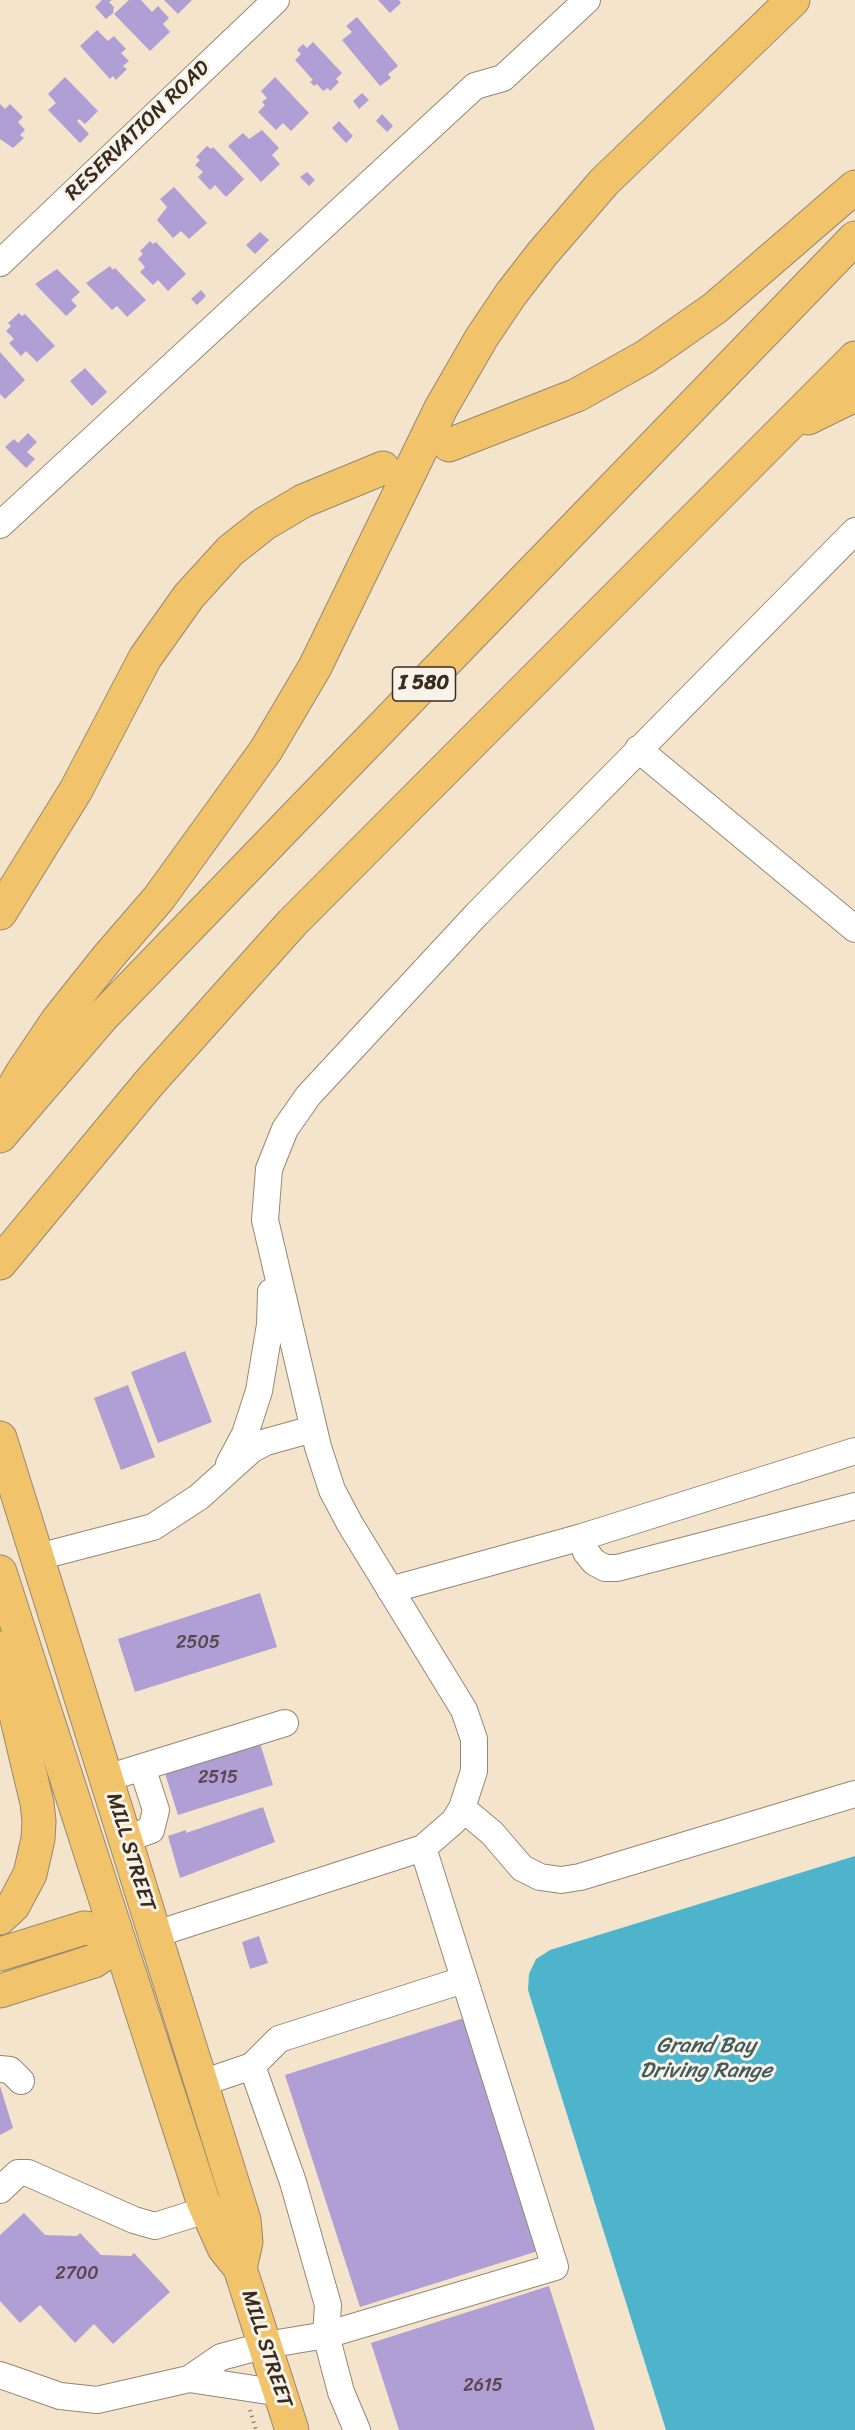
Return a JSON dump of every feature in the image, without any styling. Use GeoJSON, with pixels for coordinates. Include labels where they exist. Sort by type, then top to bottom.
{"type":"FeatureCollection","features":[{"type":"Feature","properties":{"kind":"main road"},"geometry":{"type":"LineString","coordinates":[[0,1111],[57,1021],[159,898],[266,750],[315,667],[441,408],[482,337],[511,294],[548,246],[604,182],[793,0]]}},
{"type":"Feature","properties":{"kind":"main road"},"geometry":{"type":"LineString","coordinates":[[449,445],[577,394],[645,357],[715,308],[855,187]]}},
{"type":"Feature","properties":{"kind":"main road","name":"I 580"},"geometry":{"type":"LineString","coordinates":[[0,1136],[102,1017],[855,238]]}},
{"type":"Feature","properties":{"kind":"main road"},"geometry":{"type":"LineString","coordinates":[[9,1252],[149,1083],[285,931],[790,426],[855,358]]}},
{"type":"Feature","properties":{"kind":"main road"},"geometry":{"type":"LineString","coordinates":[[790,426],[855,395]]}},
{"type":"Feature","properties":{"kind":"main road"},"geometry":{"type":"LineString","coordinates":[[0,913],[76,790],[145,658],[189,596],[230,551],[264,524],[303,501],[383,468]]}},
{"type":"Feature","properties":{"kind":"main road","name":"MILL STREET"},"geometry":{"type":"LineString","coordinates":[[0,1438],[244,2220],[246,2242],[240,2268]]}},
{"type":"Feature","properties":{"kind":"main road","name":"MILL STREET"},"geometry":{"type":"LineString","coordinates":[[0,1572],[207,2210],[224,2248],[240,2268],[292,2430]]}},
{"type":"Feature","properties":{"kind":"main road"},"geometry":{"type":"LineString","coordinates":[[0,1648],[37,1803],[39,1821],[38,1839],[30,1874],[13,1906],[0,1918]]}},
{"type":"Feature","properties":{"kind":"main road"},"geometry":{"type":"LineString","coordinates":[[0,1954],[84,1928],[103,1930],[120,1944]]}},
{"type":"Feature","properties":{"kind":"main road"},"geometry":{"type":"LineString","coordinates":[[0,1991],[94,1961],[120,1944],[156,1934]]}},
{"type":"Feature","properties":{"kind":"street","name":"RESERVATION ROAD"},"geometry":{"type":"LineString","coordinates":[[0,263],[276,0]]}},
{"type":"Feature","properties":{"kind":"street"},"geometry":{"type":"LineString","coordinates":[[0,525],[475,86],[502,78],[587,0]]}},
{"type":"Feature","properties":{"kind":"street"},"geometry":{"type":"LineString","coordinates":[[212,1486],[245,1434],[259,1390],[270,1325],[270,1267],[264,1203],[269,1169],[285,1129],[308,1096],[477,914],[855,531]]}},
{"type":"Feature","properties":{"kind":"street"},"geometry":{"type":"LineString","coordinates":[[639,749],[855,929]]}},
{"type":"Feature","properties":{"kind":"street"},"geometry":{"type":"LineString","coordinates":[[156,1934],[423,1848],[445,1832],[462,1808],[474,1771],[475,1755],[470,1724],[332,1490],[313,1429],[267,1238]]}},
{"type":"Feature","properties":{"kind":"street"},"geometry":{"type":"LineString","coordinates":[[38,1557],[153,1527],[185,1508],[251,1450],[266,1442],[313,1429]]}},
{"type":"Feature","properties":{"kind":"street"},"geometry":{"type":"LineString","coordinates":[[390,1590],[582,1537],[855,1451]]}},
{"type":"Feature","properties":{"kind":"street"},"geometry":{"type":"LineString","coordinates":[[582,1537],[586,1552],[594,1562],[605,1568],[617,1568],[855,1506]]}},
{"type":"Feature","properties":{"kind":"street"},"geometry":{"type":"LineString","coordinates":[[107,1778],[285,1723]]}},
{"type":"Feature","properties":{"kind":"street"},"geometry":{"type":"LineString","coordinates":[[126,1839],[151,1830],[156,1810],[142,1767]]}},
{"type":"Feature","properties":{"kind":"street"},"geometry":{"type":"LineString","coordinates":[[462,1808],[492,1833],[522,1868],[540,1877],[561,1880],[580,1877],[855,1794]]}},
{"type":"Feature","properties":{"kind":"street"},"geometry":{"type":"LineString","coordinates":[[189,2379],[221,2357],[266,2345],[326,2335],[555,2267],[423,1848]]}},
{"type":"Feature","properties":{"kind":"street"},"geometry":{"type":"LineString","coordinates":[[202,2083],[252,2066],[279,2038],[463,1980]]}},
{"type":"Feature","properties":{"kind":"street"},"geometry":{"type":"LineString","coordinates":[[252,2066],[293,2182],[328,2305],[326,2335],[341,2392],[357,2430]]}},
{"type":"Feature","properties":{"kind":"street"},"geometry":{"type":"LineString","coordinates":[[0,2190],[18,2173],[28,2173],[134,2220],[154,2226],[207,2210]]}},
{"type":"Feature","properties":{"kind":"street"},"geometry":{"type":"LineString","coordinates":[[0,2375],[60,2396],[97,2400],[189,2379],[281,2393]]}},
{"type":"Feature","properties":{"kind":"path"},"geometry":{"type":"LineString","coordinates":[[250,2410],[256,2430]]}},
{"type":"Feature","properties":{"kind":"water","name":"Grand Bay Driving Range"},"geometry":{"type":"Polygon","coordinates":[[[855,1856],[855,2430],[666,2430],[528,1990],[529,1974],[536,1959],[550,1950],[855,1856]]]}},
{"type":"Feature","properties":{"kind":"building"},"geometry":{"type":"Polygon","coordinates":[[[102,0],[112,0],[109,2],[114,7],[113,13],[106,19],[95,7],[102,0]]]}},
{"type":"Feature","properties":{"kind":"building"},"geometry":{"type":"Polygon","coordinates":[[[129,0],[141,0],[152,12],[158,6],[169,18],[163,24],[170,32],[150,51],[114,14],[129,0]]]}},
{"type":"Feature","properties":{"kind":"building"},"geometry":{"type":"Polygon","coordinates":[[[164,0],[192,0],[178,14],[164,0]]]}},
{"type":"Feature","properties":{"kind":"building"},"geometry":{"type":"Polygon","coordinates":[[[378,0],[399,0],[401,3],[390,13],[378,0]]]}},
{"type":"Feature","properties":{"kind":"building"},"geometry":{"type":"Polygon","coordinates":[[[357,17],[398,66],[388,74],[391,78],[380,86],[342,40],[352,32],[346,26],[357,17]]]}},
{"type":"Feature","properties":{"kind":"building"},"geometry":{"type":"Polygon","coordinates":[[[97,30],[108,41],[114,36],[126,49],[121,53],[129,61],[123,66],[127,69],[116,80],[113,76],[110,79],[80,46],[97,30]]]}},
{"type":"Feature","properties":{"kind":"building"},"geometry":{"type":"Polygon","coordinates":[[[313,42],[342,73],[336,79],[339,82],[330,91],[328,88],[323,91],[317,84],[314,86],[310,82],[313,80],[295,60],[301,54],[297,50],[303,44],[307,48],[313,42]]]}},
{"type":"Feature","properties":{"kind":"building"},"geometry":{"type":"Polygon","coordinates":[[[65,77],[98,111],[85,124],[79,119],[77,121],[89,134],[80,143],[48,110],[56,103],[48,94],[65,77]]]}},
{"type":"Feature","properties":{"kind":"building"},"geometry":{"type":"Polygon","coordinates":[[[275,77],[309,113],[291,131],[283,123],[276,130],[258,112],[265,105],[262,102],[267,98],[261,91],[275,77]]]}},
{"type":"Feature","properties":{"kind":"building"},"geometry":{"type":"Polygon","coordinates":[[[362,93],[369,100],[359,109],[353,101],[362,93]]]}},
{"type":"Feature","properties":{"kind":"building"},"geometry":{"type":"Polygon","coordinates":[[[0,104],[5,109],[10,104],[23,117],[18,122],[25,130],[20,135],[24,138],[13,148],[0,139],[0,104]]]}},
{"type":"Feature","properties":{"kind":"building"},"geometry":{"type":"Polygon","coordinates":[[[382,114],[393,126],[387,132],[376,121],[382,114]]]}},
{"type":"Feature","properties":{"kind":"building"},"geometry":{"type":"Polygon","coordinates":[[[339,121],[353,136],[346,143],[332,128],[339,121]]]}},
{"type":"Feature","properties":{"kind":"building"},"geometry":{"type":"Polygon","coordinates":[[[262,130],[279,148],[272,155],[280,164],[261,182],[228,146],[243,133],[249,139],[262,130]]]}},
{"type":"Feature","properties":{"kind":"building"},"geometry":{"type":"Polygon","coordinates":[[[207,146],[211,149],[213,147],[244,179],[226,197],[215,185],[210,190],[198,177],[203,172],[195,165],[200,160],[196,157],[207,146]]]}},
{"type":"Feature","properties":{"kind":"building"},"geometry":{"type":"Polygon","coordinates":[[[307,172],[315,180],[309,186],[300,177],[307,172]]]}},
{"type":"Feature","properties":{"kind":"building"},"geometry":{"type":"Polygon","coordinates":[[[174,187],[207,223],[189,239],[181,231],[173,238],[157,220],[167,207],[160,199],[174,187]]]}},
{"type":"Feature","properties":{"kind":"building"},"geometry":{"type":"Polygon","coordinates":[[[260,232],[269,240],[255,254],[246,245],[260,232]]]}},
{"type":"Feature","properties":{"kind":"building"},"geometry":{"type":"Polygon","coordinates":[[[150,241],[153,244],[156,242],[186,274],[168,291],[158,280],[153,285],[140,272],[145,267],[138,259],[143,254],[140,251],[150,241]]]}},
{"type":"Feature","properties":{"kind":"building"},"geometry":{"type":"Polygon","coordinates":[[[110,266],[113,270],[115,268],[146,300],[127,317],[117,306],[112,310],[86,283],[110,266]]]}},
{"type":"Feature","properties":{"kind":"building"},"geometry":{"type":"Polygon","coordinates":[[[57,269],[80,292],[71,300],[77,306],[66,316],[35,284],[57,269]]]}},
{"type":"Feature","properties":{"kind":"building"},"geometry":{"type":"Polygon","coordinates":[[[201,290],[206,296],[197,305],[191,299],[201,290]]]}},
{"type":"Feature","properties":{"kind":"building"},"geometry":{"type":"Polygon","coordinates":[[[19,313],[22,316],[25,314],[55,346],[37,362],[26,351],[21,356],[9,343],[14,339],[6,331],[11,326],[8,323],[19,313]]]}},
{"type":"Feature","properties":{"kind":"building"},"geometry":{"type":"Polygon","coordinates":[[[0,352],[25,380],[5,399],[0,394],[0,352]]]}},
{"type":"Feature","properties":{"kind":"building"},"geometry":{"type":"Polygon","coordinates":[[[85,368],[107,392],[92,406],[70,381],[85,368]]]}},
{"type":"Feature","properties":{"kind":"building"},"geometry":{"type":"Polygon","coordinates":[[[28,433],[37,442],[27,452],[35,459],[26,468],[5,447],[14,439],[18,443],[28,433]]]}},
{"type":"Feature","properties":{"kind":"building"},"geometry":{"type":"Polygon","coordinates":[[[185,1351],[212,1422],[158,1443],[131,1372],[185,1351]]]}},
{"type":"Feature","properties":{"kind":"building"},"geometry":{"type":"Polygon","coordinates":[[[128,1385],[155,1457],[121,1470],[94,1398],[128,1385]]]}},
{"type":"Feature","properties":{"kind":"building"},"geometry":{"type":"Polygon","coordinates":[[[260,1593],[277,1647],[135,1692],[118,1639],[260,1593]]]}},
{"type":"Feature","properties":{"kind":"building"},"geometry":{"type":"Polygon","coordinates":[[[259,1740],[273,1785],[178,1815],[164,1770],[259,1740]]]}},
{"type":"Feature","properties":{"kind":"building"},"geometry":{"type":"Polygon","coordinates":[[[263,1807],[275,1842],[180,1878],[168,1836],[186,1830],[186,1833],[263,1807]]]}},
{"type":"Feature","properties":{"kind":"building"},"geometry":{"type":"Polygon","coordinates":[[[259,1936],[268,1963],[250,1969],[242,1942],[259,1936]]]}},
{"type":"Feature","properties":{"kind":"building"},"geometry":{"type":"Polygon","coordinates":[[[464,2018],[538,2251],[360,2307],[285,2075],[464,2018]]]}},
{"type":"Feature","properties":{"kind":"building"},"geometry":{"type":"Polygon","coordinates":[[[0,2086],[13,2128],[0,2135],[0,2086]]]}},
{"type":"Feature","properties":{"kind":"building"},"geometry":{"type":"Polygon","coordinates":[[[24,2213],[45,2235],[77,2236],[80,2233],[101,2255],[131,2256],[134,2253],[170,2292],[113,2344],[94,2324],[75,2343],[40,2305],[20,2323],[0,2301],[0,2235],[24,2213]]]}},
{"type":"Feature","properties":{"kind":"building"},"geometry":{"type":"Polygon","coordinates":[[[549,2286],[595,2430],[399,2430],[371,2343],[549,2286]]]}}]}
